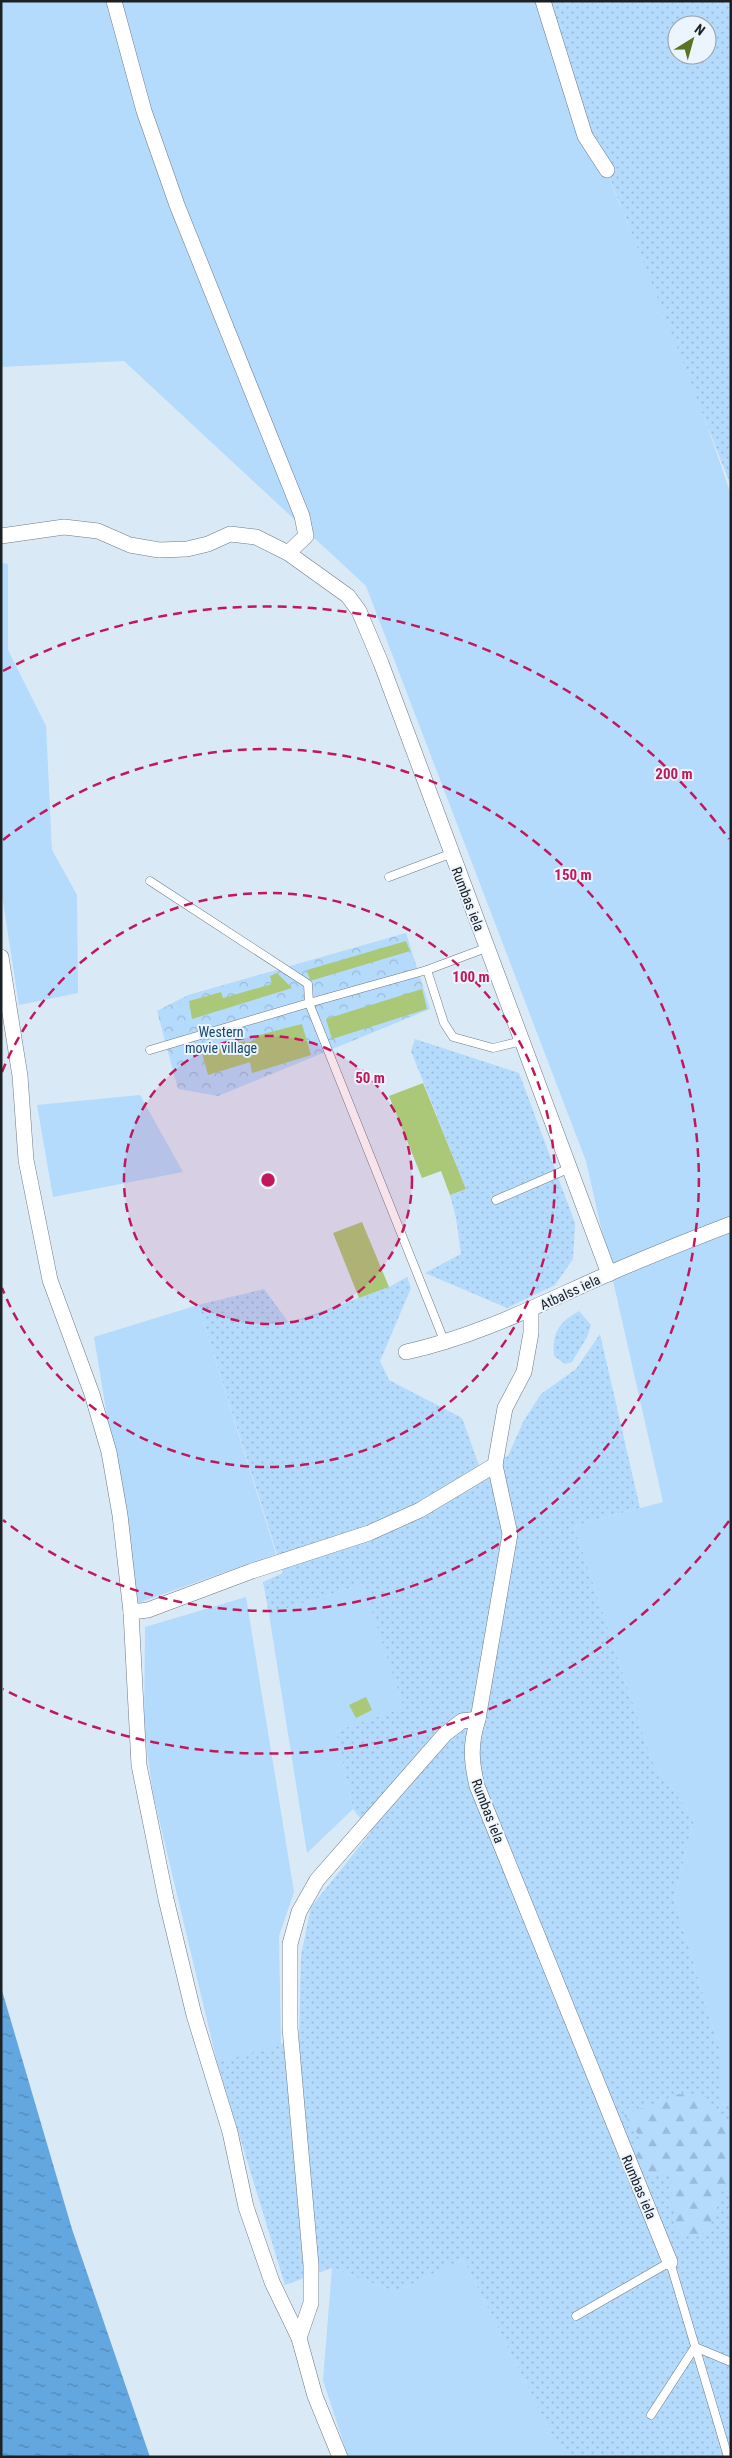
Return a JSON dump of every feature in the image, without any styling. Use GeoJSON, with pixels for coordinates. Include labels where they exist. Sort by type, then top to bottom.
{"type":"FeatureCollection","features":[{"type":"Feature","properties":{"kind":"street"},"geometry":{"type":"LineString","coordinates":[[114,1],[144,111],[177,205],[302,516],[306,536],[288,553]]}},
{"type":"Feature","properties":{"kind":"street"},"geometry":{"type":"LineString","coordinates":[[543,1],[585,136],[607,170]]}},
{"type":"Feature","properties":{"kind":"street","name":"Rumbas iela"},"geometry":{"type":"LineString","coordinates":[[1,536],[64,527],[98,531],[130,545],[159,550],[194,548],[230,534],[256,537],[288,553],[348,596],[359,610],[381,663],[450,854],[609,1274]]}},
{"type":"Feature","properties":{"kind":"street"},"geometry":{"type":"LineString","coordinates":[[1,957],[20,1076],[26,1160],[50,1280],[92,1394],[109,1452],[120,1515],[131,1612],[139,1765],[166,1899],[194,2015],[230,2132],[246,2207],[272,2282],[298,2338],[315,2396],[340,2457]]}},
{"type":"Feature","properties":{"kind":"street","name":"Atbalss iela"},"geometry":{"type":"LineString","coordinates":[[406,1352],[445,1343],[531,1310],[609,1274],[731,1224]]}},
{"type":"Feature","properties":{"kind":"street","name":"Rumbas iela"},"geometry":{"type":"LineString","coordinates":[[531,1310],[531,1333],[524,1372],[505,1408],[494,1465],[510,1534],[478,1719],[471,1741],[472,1764],[476,1786],[670,2262]]}},
{"type":"Feature","properties":{"kind":"street"},"geometry":{"type":"LineString","coordinates":[[131,1612],[148,1610],[252,1571],[370,1533],[420,1510],[494,1465]]}},
{"type":"Feature","properties":{"kind":"street"},"geometry":{"type":"LineString","coordinates":[[298,2338],[311,2303],[304,2173],[290,2028],[290,1944],[299,1912],[317,1880],[444,1734],[462,1721],[478,1719]]}},
{"type":"Feature","properties":{"kind":"lane"},"geometry":{"type":"LineString","coordinates":[[389,877],[450,854]]}},
{"type":"Feature","properties":{"kind":"lane"},"geometry":{"type":"LineString","coordinates":[[150,881],[308,984],[309,1003],[445,1343]]}},
{"type":"Feature","properties":{"kind":"lane"},"geometry":{"type":"LineString","coordinates":[[150,1050],[427,970],[486,948]]}},
{"type":"Feature","properties":{"kind":"lane"},"geometry":{"type":"LineString","coordinates":[[427,970],[444,1023],[453,1037],[493,1048],[522,1041]]}},
{"type":"Feature","properties":{"kind":"lane"},"geometry":{"type":"LineString","coordinates":[[496,1200],[570,1168]]}},
{"type":"Feature","properties":{"kind":"lane"},"geometry":{"type":"LineString","coordinates":[[576,2316],[670,2262],[728,2457]]}},
{"type":"Feature","properties":{"kind":"lane"},"geometry":{"type":"LineString","coordinates":[[695,2347],[731,2362]]}},
{"type":"Feature","properties":{"kind":"lane"},"geometry":{"type":"LineString","coordinates":[[651,2415],[695,2347]]}},
{"type":"Feature","properties":{"kind":"green space"},"geometry":{"type":"Polygon","coordinates":[[[1,1],[543,1],[588,125],[686,370],[731,495],[731,2106],[719,2102],[719,2047],[674,1898],[694,1819],[652,1761],[574,1526],[663,1502],[586,1161],[366,586],[124,361],[1,367],[1,1]]]}},
{"type":"Feature","properties":{"kind":"green space"},"geometry":{"type":"Polygon","coordinates":[[[543,1],[731,1],[731,486],[607,171],[585,136],[543,1]]]}},
{"type":"Feature","properties":{"kind":"green space"},"geometry":{"type":"Polygon","coordinates":[[[1,563],[8,564],[8,650],[46,726],[52,850],[77,895],[78,993],[19,1005],[1,889],[1,563]]]}},
{"type":"Feature","properties":{"kind":"green space","name":"Western movie village"},"geometry":{"type":"Polygon","coordinates":[[[406,933],[430,1009],[218,1096],[178,1089],[157,1011],[188,995],[406,933]]]}},
{"type":"Feature","properties":{"kind":"green space"},"geometry":{"type":"Polygon","coordinates":[[[415,1039],[519,1073],[575,1223],[573,1259],[555,1285],[507,1308],[425,1273],[461,1254],[456,1218],[450,1195],[466,1189],[411,1051],[415,1039]]]}},
{"type":"Feature","properties":{"kind":"green space"},"geometry":{"type":"Polygon","coordinates":[[[140,1095],[183,1172],[53,1197],[37,1105],[140,1095]]]}},
{"type":"Feature","properties":{"kind":"green space"},"geometry":{"type":"Polygon","coordinates":[[[407,1277],[411,1288],[380,1361],[389,1380],[462,1418],[480,1468],[508,1456],[523,1422],[541,1394],[576,1369],[600,1334],[640,1508],[574,1526],[652,1761],[694,1819],[674,1898],[719,2047],[719,2102],[731,2106],[731,2457],[571,2457],[552,2435],[463,2259],[396,2292],[332,2268],[285,2285],[217,2062],[299,2039],[301,1956],[311,1907],[371,1832],[353,1809],[336,1731],[403,1708],[363,1584],[269,1614],[263,1582],[283,1573],[198,1305],[264,1289],[289,1323],[389,1287],[407,1277]]]}},
{"type":"Feature","properties":{"kind":"green space"},"geometry":{"type":"Polygon","coordinates":[[[198,1305],[276,1554],[138,1603],[94,1337],[198,1305]]]}},
{"type":"Feature","properties":{"kind":"green space"},"geometry":{"type":"Polygon","coordinates":[[[579,1311],[591,1325],[587,1337],[572,1362],[565,1364],[554,1356],[555,1335],[561,1324],[579,1311]]]}},
{"type":"Feature","properties":{"kind":"green space"},"geometry":{"type":"Polygon","coordinates":[[[363,1584],[404,1708],[336,1731],[353,1809],[307,1853],[269,1614],[363,1584]]]}},
{"type":"Feature","properties":{"kind":"green space"},"geometry":{"type":"Polygon","coordinates":[[[246,1597],[294,1892],[279,1936],[281,2045],[217,2062],[153,1794],[144,1728],[145,1627],[246,1597]]]}},
{"type":"Feature","properties":{"kind":"green space"},"geometry":{"type":"Polygon","coordinates":[[[679,2094],[705,2096],[731,2129],[731,2192],[722,2190],[714,2217],[706,2233],[678,2237],[672,2202],[671,2174],[650,2174],[628,2163],[641,2138],[624,2115],[679,2094]]]}},
{"type":"Feature","properties":{"kind":"green space"},"geometry":{"type":"Polygon","coordinates":[[[463,2259],[552,2435],[571,2457],[348,2457],[323,2380],[332,2268],[396,2292],[463,2259]]]}},
{"type":"Feature","properties":{"kind":"water"},"geometry":{"type":"Polygon","coordinates":[[[1,1987],[72,2229],[150,2457],[1,2457],[1,1987]]]}},
{"type":"Feature","properties":{"kind":"building"},"geometry":{"type":"Polygon","coordinates":[[[406,941],[410,951],[310,981],[307,970],[406,941]]]}},
{"type":"Feature","properties":{"kind":"building"},"geometry":{"type":"Polygon","coordinates":[[[277,973],[292,988],[192,1019],[189,1001],[221,992],[223,998],[272,984],[270,976],[277,973]]]}},
{"type":"Feature","properties":{"kind":"building"},"geometry":{"type":"Polygon","coordinates":[[[422,989],[427,1009],[332,1039],[326,1019],[422,989]]]}},
{"type":"Feature","properties":{"kind":"building"},"geometry":{"type":"Polygon","coordinates":[[[302,1024],[311,1055],[252,1073],[250,1062],[208,1075],[202,1053],[245,1041],[246,1043],[256,1040],[255,1036],[302,1024]]]}},
{"type":"Feature","properties":{"kind":"building"},"geometry":{"type":"Polygon","coordinates":[[[423,1083],[466,1189],[450,1195],[441,1171],[422,1178],[389,1096],[423,1083]]]}},
{"type":"Feature","properties":{"kind":"building"},"geometry":{"type":"Polygon","coordinates":[[[362,1222],[389,1287],[359,1298],[333,1233],[362,1222]]]}},
{"type":"Feature","properties":{"kind":"building"},"geometry":{"type":"Polygon","coordinates":[[[366,1697],[372,1710],[356,1718],[349,1705],[366,1697]]]}}]}
